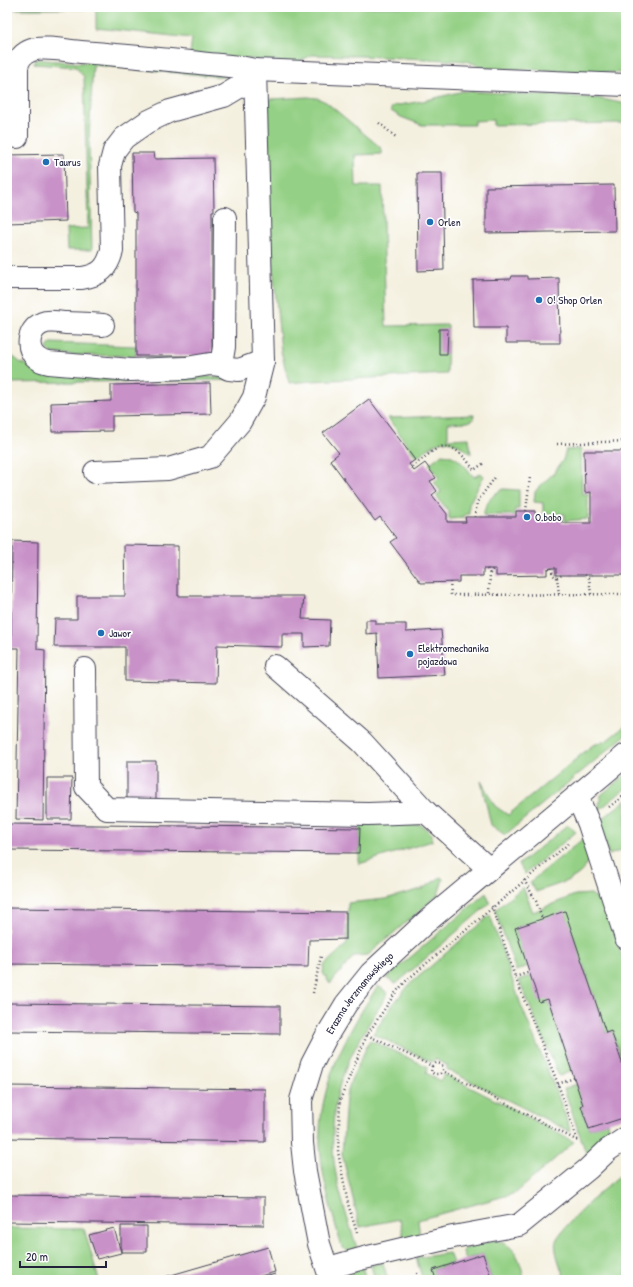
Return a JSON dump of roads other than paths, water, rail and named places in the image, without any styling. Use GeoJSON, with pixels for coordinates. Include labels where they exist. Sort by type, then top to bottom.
{"type":"FeatureCollection","features":[{"type":"Feature","properties":{"kind":"street"},"geometry":{"type":"LineString","coordinates":[[17,137],[17,67],[22,54],[33,50],[42,49],[240,67],[255,70],[626,85]]}},
{"type":"Feature","properties":{"kind":"street"},"geometry":{"type":"LineString","coordinates":[[7,278],[82,278],[94,276],[102,270],[109,261],[112,251],[110,166],[114,151],[124,138],[147,122],[170,112],[224,96],[239,88],[255,70]]}},
{"type":"Feature","properties":{"kind":"street"},"geometry":{"type":"LineString","coordinates":[[95,472],[168,469],[210,457],[240,422],[254,397],[263,361],[255,70]]}},
{"type":"Feature","properties":{"kind":"street"},"geometry":{"type":"LineString","coordinates":[[221,365],[224,347],[224,218]]}},
{"type":"Feature","properties":{"kind":"street"},"geometry":{"type":"LineString","coordinates":[[103,325],[46,322],[37,326],[32,333],[29,341],[30,348],[34,355],[40,360],[49,363],[131,370],[186,368],[210,364],[221,365],[229,369],[239,370],[263,361]]}},
{"type":"Feature","properties":{"kind":"street"},"geometry":{"type":"LineString","coordinates":[[275,666],[362,742],[484,873]]}},
{"type":"Feature","properties":{"kind":"street"},"geometry":{"type":"LineString","coordinates":[[85,669],[86,787],[108,809],[368,814],[426,812]]}},
{"type":"Feature","properties":{"kind":"street","name":"Erazma Jerzmanowskiego"},"geometry":{"type":"LineString","coordinates":[[626,755],[425,923],[371,973],[346,1004],[326,1037],[312,1064],[301,1100],[302,1143],[305,1170],[319,1244],[329,1274],[364,1258],[453,1237],[519,1225],[588,1169],[608,1150],[626,1138]]}},
{"type":"Feature","properties":{"kind":"street"},"geometry":{"type":"LineString","coordinates":[[577,796],[589,824],[626,938]]}},
{"type":"Feature","properties":{"kind":"place","name":"Taurus"},"geometry":{"type":"Point","coordinates":[46,162]}},
{"type":"Feature","properties":{"kind":"place","name":"Orlen"},"geometry":{"type":"Point","coordinates":[430,222]}},
{"type":"Feature","properties":{"kind":"place","name":"O! Shop Orlen"},"geometry":{"type":"Point","coordinates":[539,300]}},
{"type":"Feature","properties":{"kind":"place","name":"O.bobo"},"geometry":{"type":"Point","coordinates":[527,517]}},
{"type":"Feature","properties":{"kind":"place","name":"Jawor"},"geometry":{"type":"Point","coordinates":[101,633]}},
{"type":"Feature","properties":{"kind":"place","name":"Elektromechanika pojazdowa"},"geometry":{"type":"Point","coordinates":[410,654]}}]}
